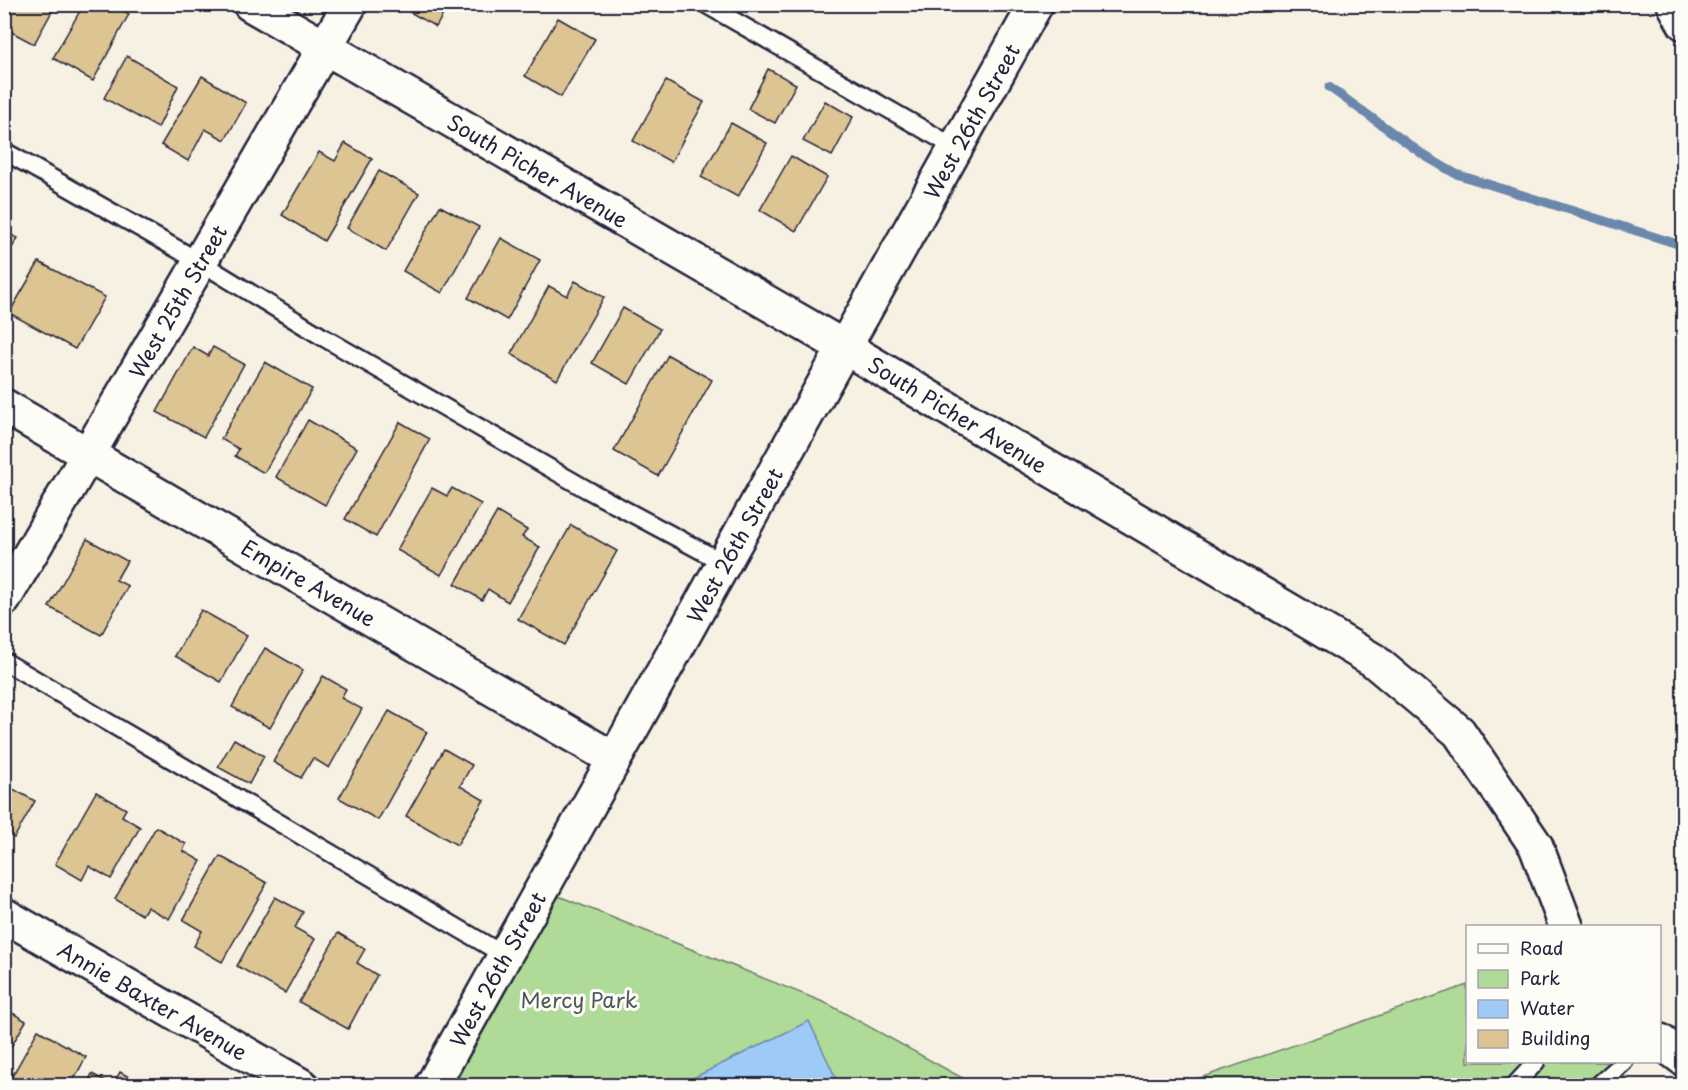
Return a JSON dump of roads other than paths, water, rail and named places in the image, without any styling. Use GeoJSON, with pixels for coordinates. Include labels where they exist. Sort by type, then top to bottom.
{"type":"FeatureCollection","features":[{"type":"Feature","properties":{"kind":"street","name":"South Picher Avenue"},"geometry":{"type":"LineString","coordinates":[[250,4],[844,347],[1373,660],[1459,732],[1536,846],[1565,925]]}},
{"type":"Feature","properties":{"kind":"street","name":"West 25th Street"},"geometry":{"type":"LineString","coordinates":[[4,599],[350,4]]}},
{"type":"Feature","properties":{"kind":"street","name":"West 26th Street"},"geometry":{"type":"LineString","coordinates":[[432,1086],[1036,4]]}},
{"type":"Feature","properties":{"kind":"street"},"geometry":{"type":"LineString","coordinates":[[1674,4],[1683,23]]}},
{"type":"Feature","properties":{"kind":"street","name":"Empire Avenue"},"geometry":{"type":"LineString","coordinates":[[4,406],[614,759]]}},
{"type":"Feature","properties":{"kind":"street","name":"Annie Baxter Avenue"},"geometry":{"type":"LineString","coordinates":[[4,915],[302,1086]]}},
{"type":"Feature","properties":{"kind":"street"},"geometry":{"type":"LineString","coordinates":[[1661,1042],[1683,1059]]}},
{"type":"Feature","properties":{"kind":"lane"},"geometry":{"type":"LineString","coordinates":[[705,4],[956,148]]}},
{"type":"Feature","properties":{"kind":"lane"},"geometry":{"type":"LineString","coordinates":[[4,151],[200,262],[321,336],[566,477],[724,563]]}},
{"type":"Feature","properties":{"kind":"lane"},"geometry":{"type":"LineString","coordinates":[[4,661],[504,956]]}},
{"type":"Feature","properties":{"kind":"lane"},"geometry":{"type":"LineString","coordinates":[[1514,1086],[1535,1063]]}},
{"type":"Feature","properties":{"kind":"lane"},"geometry":{"type":"LineString","coordinates":[[1597,1086],[1623,1063]]}},
{"type":"Feature","properties":{"kind":"water"},"geometry":{"type":"Polygon","coordinates":[[[809,1021],[839,1085],[679,1085],[809,1021]]]}},
{"type":"Feature","properties":{"kind":"waterway"},"geometry":{"type":"LineString","coordinates":[[1329,87],[1425,156],[1456,174],[1684,246]]}},
{"type":"Feature","properties":{"kind":"park label","name":"Mercy Park"},"geometry":{"type":"Point","coordinates":[579,999]}}]}
